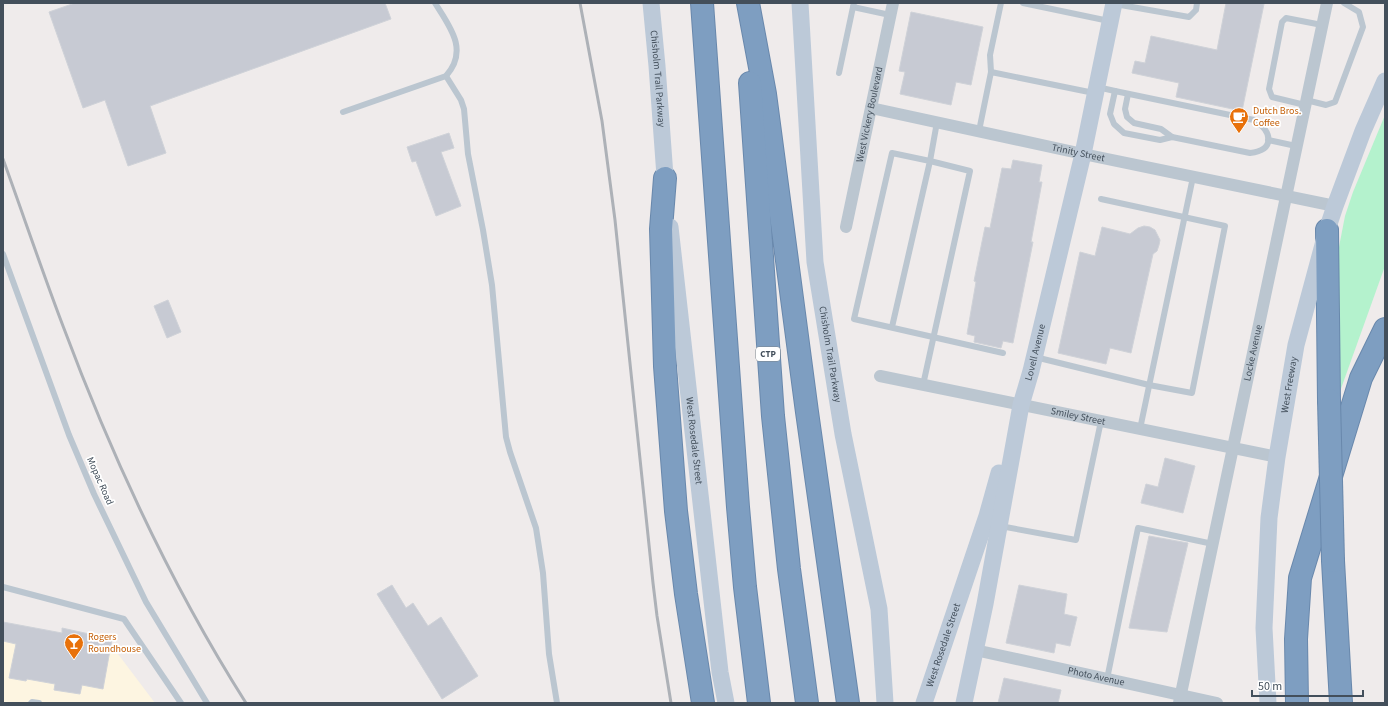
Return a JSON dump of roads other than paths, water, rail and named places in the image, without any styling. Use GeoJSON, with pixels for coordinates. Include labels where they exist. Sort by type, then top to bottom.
{"type":"FeatureCollection","features":[{"type":"Feature","properties":{"kind":"highway"},"geometry":{"type":"LineString","coordinates":[[702,3],[738,507],[746,601],[759,703]]}},
{"type":"Feature","properties":{"kind":"highway","name":"CTP"},"geometry":{"type":"LineString","coordinates":[[743,3],[773,409],[789,569],[807,703]]}},
{"type":"Feature","properties":{"kind":"highway"},"geometry":{"type":"LineString","coordinates":[[748,3],[765,94],[807,412],[848,703]]}},
{"type":"Feature","properties":{"kind":"highway"},"geometry":{"type":"LineString","coordinates":[[665,178],[661,229],[665,366],[676,511],[686,594],[703,703]]}},
{"type":"Feature","properties":{"kind":"highway"},"geometry":{"type":"LineString","coordinates":[[1327,230],[1333,561],[1341,703]]}},
{"type":"Feature","properties":{"kind":"highway"},"geometry":{"type":"LineString","coordinates":[[1297,703],[1296,640],[1300,578],[1360,378],[1385,330]]}},
{"type":"Feature","properties":{"kind":"main road","name":"Chisholm Trail Parkway"},"geometry":{"type":"LineString","coordinates":[[651,3],[665,178]]}},
{"type":"Feature","properties":{"kind":"main road","name":"Chisholm Trail Parkway"},"geometry":{"type":"LineString","coordinates":[[800,3],[815,262],[843,434],[880,609],[885,703]]}},
{"type":"Feature","properties":{"kind":"main road","name":"Lovell Avenue"},"geometry":{"type":"LineString","coordinates":[[964,703],[985,604],[1021,405],[1035,357],[1083,154],[1114,3]]}},
{"type":"Feature","properties":{"kind":"main road","name":"West Freeway"},"geometry":{"type":"LineString","coordinates":[[1268,703],[1264,628],[1269,518],[1277,457],[1296,345],[1327,230],[1335,206],[1363,130],[1385,81]]}},
{"type":"Feature","properties":{"kind":"main road","name":"West Rosedale Street"},"geometry":{"type":"LineString","coordinates":[[665,178],[720,672],[726,703]]}},
{"type":"Feature","properties":{"kind":"main road","name":"West Rosedale Street"},"geometry":{"type":"LineString","coordinates":[[924,703],[987,516],[1008,442],[1021,405]]}},
{"type":"Feature","properties":{"kind":"street","name":"Locke Avenue"},"geometry":{"type":"LineString","coordinates":[[1180,699],[1327,3]]}},
{"type":"Feature","properties":{"kind":"street","name":"West Vickery Boulevard"},"geometry":{"type":"LineString","coordinates":[[846,227],[892,9]]}},
{"type":"Feature","properties":{"kind":"street","name":"Trinity Street"},"geometry":{"type":"LineString","coordinates":[[871,108],[1286,197],[1335,206]]}},
{"type":"Feature","properties":{"kind":"street","name":"Smiley Street"},"geometry":{"type":"LineString","coordinates":[[880,376],[1277,457]]}},
{"type":"Feature","properties":{"kind":"street","name":"Photo Avenue"},"geometry":{"type":"LineString","coordinates":[[976,650],[1107,679],[1180,699],[1217,703]]}},
{"type":"Feature","properties":{"kind":"lane"},"geometry":{"type":"LineString","coordinates":[[343,112],[446,76],[453,68],[457,56],[457,48],[453,32],[435,3]]}},
{"type":"Feature","properties":{"kind":"lane"},"geometry":{"type":"LineString","coordinates":[[979,131],[991,72],[990,55],[1002,3]]}},
{"type":"Feature","properties":{"kind":"lane"},"geometry":{"type":"LineString","coordinates":[[1023,3],[1110,21]]}},
{"type":"Feature","properties":{"kind":"lane"},"geometry":{"type":"LineString","coordinates":[[1114,3],[1189,17],[1196,10],[1197,3]]}},
{"type":"Feature","properties":{"kind":"lane"},"geometry":{"type":"LineString","coordinates":[[1322,25],[1286,18],[1282,22],[1269,89],[1272,97],[1326,105],[1335,102],[1363,27],[1359,12],[1344,3]]}},
{"type":"Feature","properties":{"kind":"lane"},"geometry":{"type":"LineString","coordinates":[[839,73],[853,5],[892,9]]}},
{"type":"Feature","properties":{"kind":"lane"},"geometry":{"type":"LineString","coordinates":[[991,72],[1096,90],[1115,91],[1254,120],[1262,125],[1268,132],[1266,147],[1259,152],[1250,153],[1172,137],[1161,129],[1134,123],[1127,117],[1125,109],[1128,94]]}},
{"type":"Feature","properties":{"kind":"lane"},"geometry":{"type":"LineString","coordinates":[[446,76],[464,109],[468,154],[492,286],[506,437],[536,528],[542,573],[549,654],[557,703]]}},
{"type":"Feature","properties":{"kind":"lane"},"geometry":{"type":"LineString","coordinates":[[1115,91],[1110,114],[1114,124],[1124,133],[1160,140],[1172,137]]}},
{"type":"Feature","properties":{"kind":"lane"},"geometry":{"type":"LineString","coordinates":[[892,327],[930,161],[937,122]]}},
{"type":"Feature","properties":{"kind":"lane"},"geometry":{"type":"LineString","coordinates":[[1268,140],[1296,146]]}},
{"type":"Feature","properties":{"kind":"lane"},"geometry":{"type":"LineString","coordinates":[[923,385],[934,338],[970,171],[892,153],[854,319],[934,338],[1003,353]]}},
{"type":"Feature","properties":{"kind":"lane"},"geometry":{"type":"LineString","coordinates":[[1140,429],[1193,177]]}},
{"type":"Feature","properties":{"kind":"lane"},"geometry":{"type":"LineString","coordinates":[[1035,357],[1149,385],[1192,393],[1225,226],[1101,200]]}},
{"type":"Feature","properties":{"kind":"lane","name":"Mopac Road"},"geometry":{"type":"LineString","coordinates":[[3,254],[69,434],[94,494],[146,602],[207,703]]}},
{"type":"Feature","properties":{"kind":"lane"},"geometry":{"type":"LineString","coordinates":[[999,526],[1076,540],[1101,421]]}},
{"type":"Feature","properties":{"kind":"lane"},"geometry":{"type":"LineString","coordinates":[[1107,679],[1138,528],[1213,544]]}},
{"type":"Feature","properties":{"kind":"lane"},"geometry":{"type":"LineString","coordinates":[[3,587],[124,619],[181,703]]}},
{"type":"Feature","properties":{"kind":"lane"},"geometry":{"type":"LineString","coordinates":[[31,703],[39,703]]}},
{"type":"Feature","properties":{"kind":"railway"},"geometry":{"type":"LineString","coordinates":[[580,3],[602,121],[615,220],[653,583],[671,703]]}},
{"type":"Feature","properties":{"kind":"railway"},"geometry":{"type":"LineString","coordinates":[[3,159],[63,326],[123,472],[168,566],[193,613],[246,703]]}},
{"type":"Feature","properties":{"kind":"place","name":"Dutch Bros. Coffee"},"geometry":{"type":"Point","coordinates":[1239,134]}},
{"type":"Feature","properties":{"kind":"place","name":"Rogers Roundhouse"},"geometry":{"type":"Point","coordinates":[74,660]}}]}
